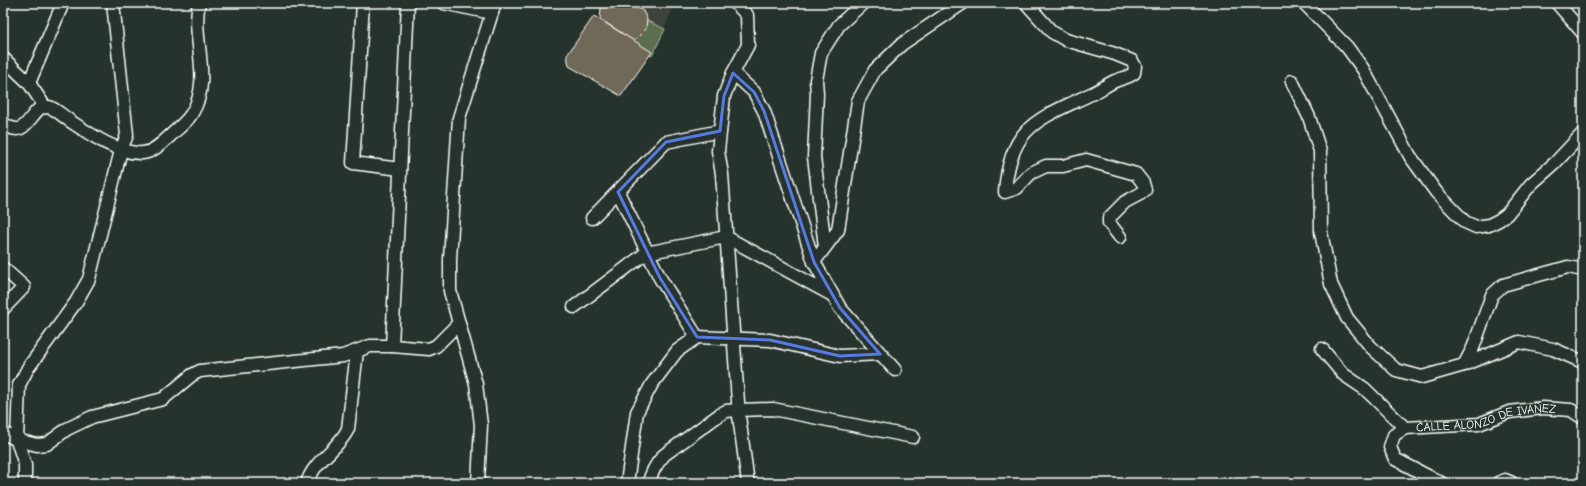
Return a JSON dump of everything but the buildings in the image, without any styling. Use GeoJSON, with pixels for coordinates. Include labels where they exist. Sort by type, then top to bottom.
{"type":"FeatureCollection","features":[{"type":"Feature","properties":{"kind":"street"},"geometry":{"type":"LineString","coordinates":[[25,483],[25,465],[17,440],[19,385],[28,368],[76,302],[89,279],[127,135],[113,3]]}},
{"type":"Feature","properties":{"kind":"street"},"geometry":{"type":"LineString","coordinates":[[5,127],[20,128],[25,126],[37,111],[45,107],[51,107],[80,128],[122,150],[134,153],[150,151],[165,140],[192,113],[200,96],[201,80],[197,21],[199,3]]}},
{"type":"Feature","properties":{"kind":"street"},"geometry":{"type":"LineString","coordinates":[[363,3],[353,163],[400,169]]}},
{"type":"Feature","properties":{"kind":"street"},"geometry":{"type":"LineString","coordinates":[[392,346],[408,3]]}},
{"type":"Feature","properties":{"kind":"street"},"geometry":{"type":"LineString","coordinates":[[443,3],[494,8],[459,118],[450,259],[450,291],[476,384],[481,425],[478,483]]}},
{"type":"Feature","properties":{"kind":"street"},"geometry":{"type":"LineString","coordinates":[[735,3],[747,15],[749,31],[748,45],[733,73],[724,96],[718,151],[722,174],[738,410],[748,483]]}},
{"type":"Feature","properties":{"kind":"street"},"geometry":{"type":"LineString","coordinates":[[825,247],[814,157],[817,94],[816,80],[821,52],[839,25],[863,3]]}},
{"type":"Feature","properties":{"kind":"street"},"geometry":{"type":"LineString","coordinates":[[814,262],[838,230],[858,101],[875,70],[902,44],[963,3]]}},
{"type":"Feature","properties":{"kind":"street"},"geometry":{"type":"LineString","coordinates":[[1026,3],[1052,32],[1066,40],[1115,54],[1132,61],[1135,66],[1134,73],[1128,78],[1116,81],[1050,113],[1031,126],[1016,142],[1009,162],[1005,192],[1017,188],[1031,173],[1046,166],[1063,166],[1086,160],[1136,174],[1143,183],[1145,190],[1125,202],[1109,218],[1109,223],[1120,237]]}},
{"type":"Feature","properties":{"kind":"street"},"geometry":{"type":"LineString","coordinates":[[1304,3],[1347,47],[1355,58],[1375,90],[1410,156],[1436,192],[1465,222],[1476,228],[1489,225],[1507,214],[1531,184],[1555,163],[1583,133]]}},
{"type":"Feature","properties":{"kind":"street"},"geometry":{"type":"LineString","coordinates":[[1557,3],[1583,32]]}},
{"type":"Feature","properties":{"kind":"street"},"geometry":{"type":"LineString","coordinates":[[29,83],[60,5]]}},
{"type":"Feature","properties":{"kind":"street"},"geometry":{"type":"LineString","coordinates":[[3,58],[29,83],[45,107]]}},
{"type":"Feature","properties":{"kind":"street"},"geometry":{"type":"LineString","coordinates":[[733,73],[754,92],[764,111],[814,262],[840,308],[894,370]]}},
{"type":"Feature","properties":{"kind":"street"},"geometry":{"type":"LineString","coordinates":[[1292,81],[1309,117],[1320,151],[1321,232],[1331,284],[1347,318],[1371,347],[1396,370],[1422,377],[1464,365],[1519,342],[1553,350],[1583,362]]}},
{"type":"Feature","properties":{"kind":"street"},"geometry":{"type":"LineString","coordinates":[[592,218],[666,142],[720,131]]}},
{"type":"Feature","properties":{"kind":"street"},"geometry":{"type":"LineString","coordinates":[[618,192],[646,253],[697,337]]}},
{"type":"Feature","properties":{"kind":"street"},"geometry":{"type":"LineString","coordinates":[[574,307],[646,253],[726,237],[833,295]]}},
{"type":"Feature","properties":{"kind":"street"},"geometry":{"type":"LineString","coordinates":[[1464,365],[1473,348],[1492,295],[1503,285],[1568,267],[1583,270]]}},
{"type":"Feature","properties":{"kind":"street"},"geometry":{"type":"LineString","coordinates":[[3,268],[24,287],[3,308]]}},
{"type":"Feature","properties":{"kind":"street"},"geometry":{"type":"LineString","coordinates":[[3,433],[17,440],[36,445],[47,444],[67,429],[92,417],[163,398],[192,375],[200,371],[343,356],[370,346],[429,349],[436,346],[459,323]]}},
{"type":"Feature","properties":{"kind":"street"},"geometry":{"type":"LineString","coordinates":[[628,483],[637,412],[652,384],[676,351],[697,337],[770,340],[840,356],[880,354]]}},
{"type":"Feature","properties":{"kind":"street"},"geometry":{"type":"LineString","coordinates":[[1322,350],[1343,374],[1365,389],[1405,428]]}},
{"type":"Feature","properties":{"kind":"street"},"geometry":{"type":"LineString","coordinates":[[307,483],[316,465],[345,436],[348,429],[357,351]]}},
{"type":"Feature","properties":{"kind":"street","name":"CALLE ALONZO DE IVAÑEZ"},"geometry":{"type":"LineString","coordinates":[[1441,483],[1395,459],[1390,447],[1394,436],[1405,428],[1479,424],[1509,412],[1543,408],[1571,410],[1583,418]]}},
{"type":"Feature","properties":{"kind":"street"},"geometry":{"type":"LineString","coordinates":[[649,483],[654,469],[664,455],[726,411],[773,409],[913,437]]}},
{"type":"Feature","properties":{"kind":"street"},"geometry":{"type":"LineString","coordinates":[[1498,483],[1505,480],[1512,483]]}},
{"type":"Feature","properties":{"kind":"highlighted area"},"geometry":{"type":"Polygon","coordinates":[[[733,73],[754,92],[764,111],[814,262],[840,308],[880,354],[840,356],[770,340],[697,337],[660,278],[618,192],[666,142],[720,131],[724,96],[733,73]]]}},
{"type":"Feature","properties":{"kind":"shaded area"},"geometry":{"type":"Polygon","coordinates":[[[623,3],[675,3],[652,56],[623,3]]]}},
{"type":"Feature","properties":{"kind":"green space"},"geometry":{"type":"Polygon","coordinates":[[[621,9],[665,29],[652,56],[608,37],[621,9]]]}}]}
